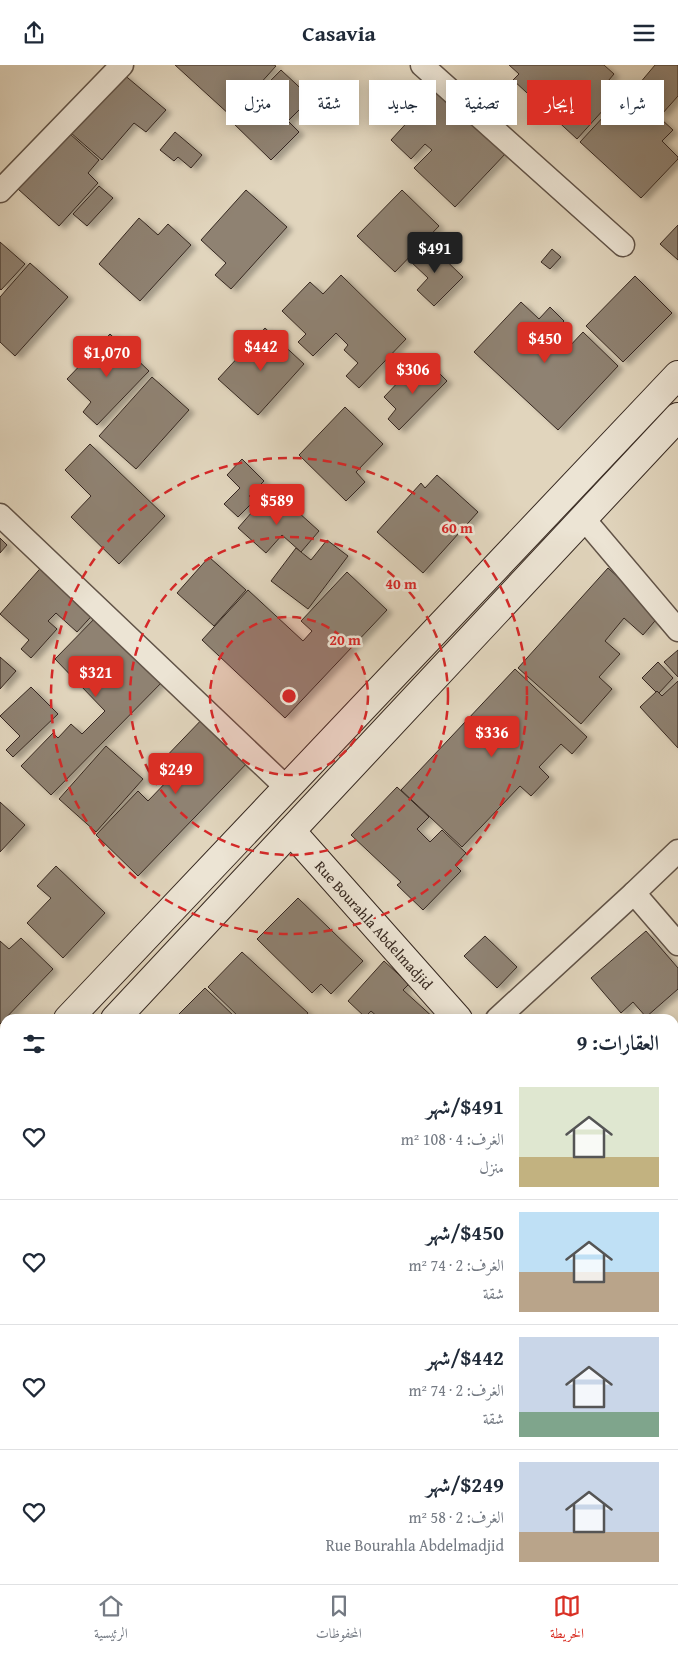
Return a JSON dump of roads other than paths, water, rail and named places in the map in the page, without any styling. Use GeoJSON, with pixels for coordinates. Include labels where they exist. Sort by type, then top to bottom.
{"type":"FeatureCollection","features":[{"type":"Feature","properties":{"kind":"street"},"geometry":{"type":"LineString","coordinates":[[0,191],[122,65]]}},
{"type":"Feature","properties":{"kind":"street"},"geometry":{"type":"LineString","coordinates":[[422,65],[623,245]]}},
{"type":"Feature","properties":{"kind":"street"},"geometry":{"type":"LineString","coordinates":[[73,1014],[678,375]]}},
{"type":"Feature","properties":{"kind":"street"},"geometry":{"type":"LineString","coordinates":[[120,1014],[678,417]]}},
{"type":"Feature","properties":{"kind":"street"},"geometry":{"type":"LineString","coordinates":[[0,515],[287,788]]}},
{"type":"Feature","properties":{"kind":"street"},"geometry":{"type":"LineString","coordinates":[[584,519],[678,630]]}},
{"type":"Feature","properties":{"kind":"street","name":"Rue Bourahla Abdelmadjid"},"geometry":{"type":"LineString","coordinates":[[291,831],[454,1014]]}},
{"type":"Feature","properties":{"kind":"street"},"geometry":{"type":"LineString","coordinates":[[502,1014],[678,851]]}},
{"type":"Feature","properties":{"kind":"street"},"geometry":{"type":"LineString","coordinates":[[634,893],[678,944]]}}]}
